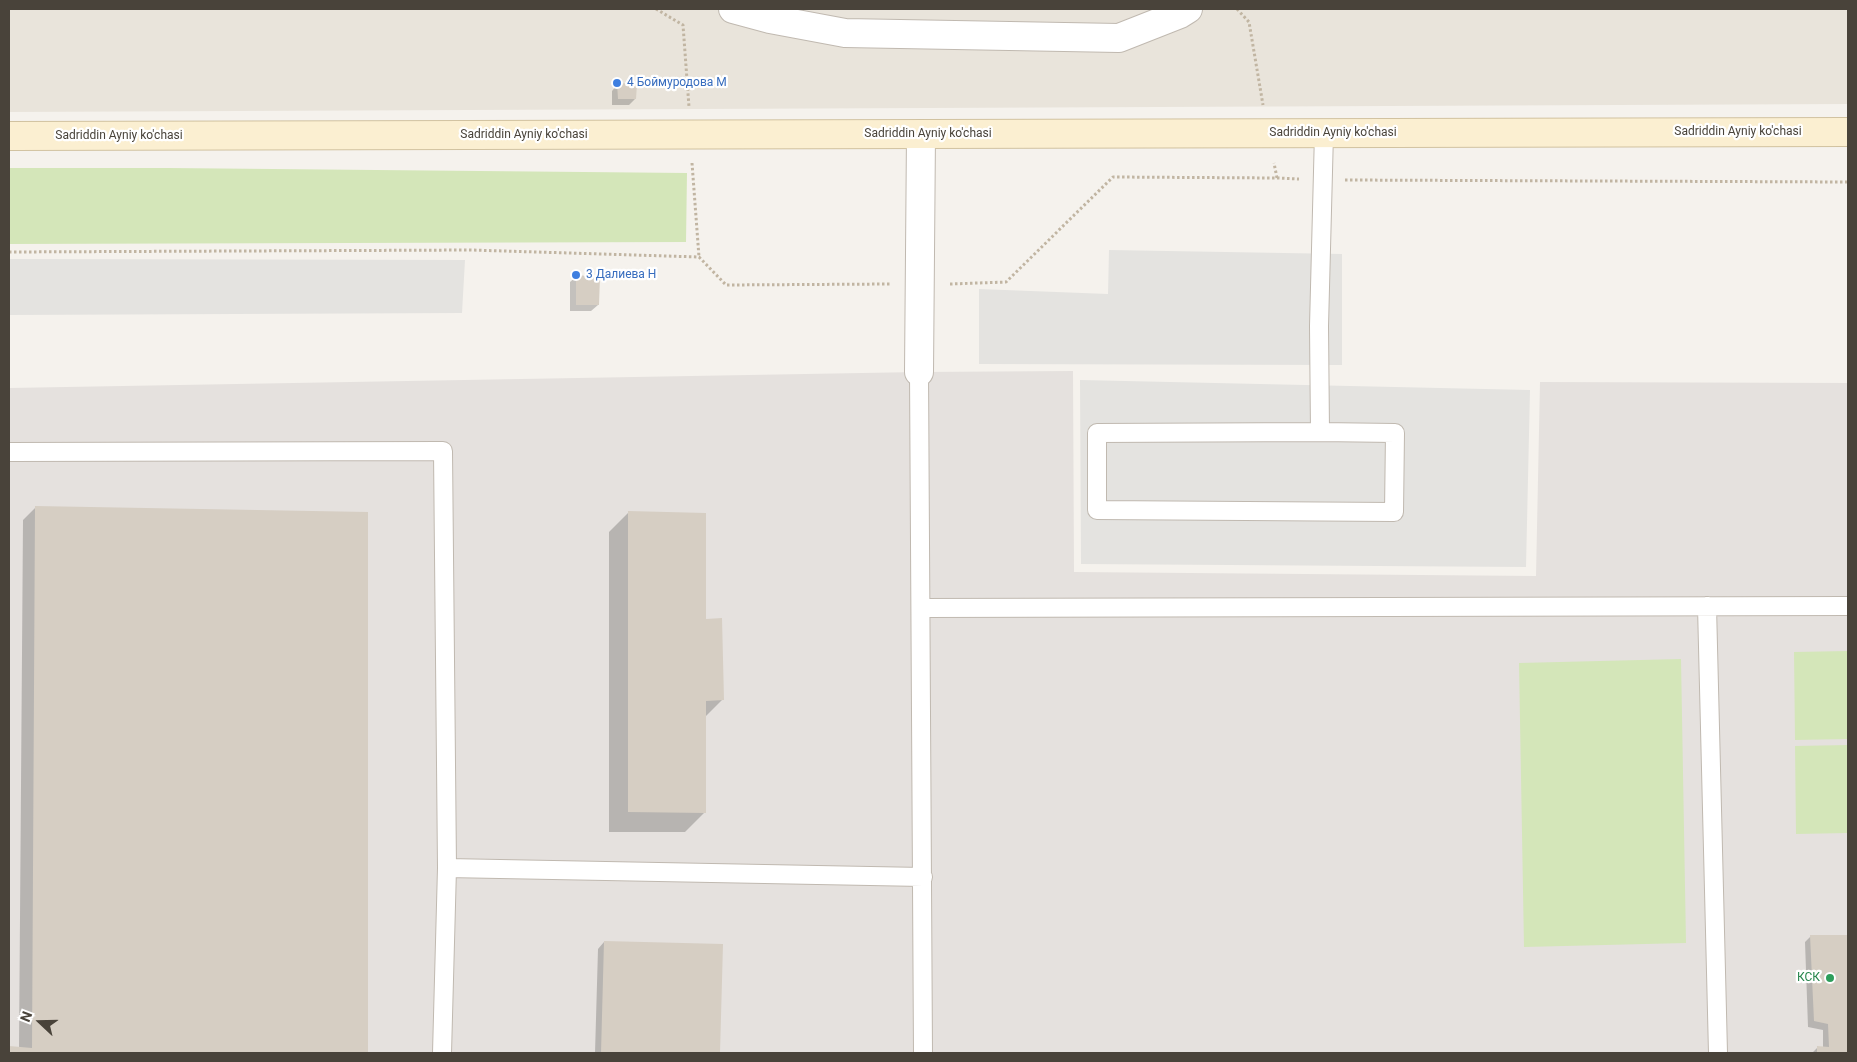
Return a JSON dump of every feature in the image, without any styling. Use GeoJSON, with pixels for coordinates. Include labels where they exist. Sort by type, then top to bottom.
{"type":"FeatureCollection","features":[{"type":"Feature","properties":{"kind":"street"},"geometry":{"type":"LineString","coordinates":[[733,9],[770,19],[845,33],[1118,38],[1180,14],[1188,9]]}},
{"type":"Feature","properties":{"kind":"street","name":"Sadriddin Ayniy ko'chasi"},"geometry":{"type":"LineString","coordinates":[[9,136],[1848,132]]}},
{"type":"Feature","properties":{"kind":"street"},"geometry":{"type":"LineString","coordinates":[[919,372],[921,134]]}},
{"type":"Feature","properties":{"kind":"lane"},"geometry":{"type":"LineString","coordinates":[[1320,432],[1324,133]]}},
{"type":"Feature","properties":{"kind":"lane"},"geometry":{"type":"LineString","coordinates":[[919,372],[922,608],[923,1053]]}},
{"type":"Feature","properties":{"kind":"lane"},"geometry":{"type":"LineString","coordinates":[[1320,432],[1394,433],[1394,512],[1097,510],[1097,433],[1320,432]]}},
{"type":"Feature","properties":{"kind":"lane"},"geometry":{"type":"LineString","coordinates":[[9,452],[443,451],[447,868],[442,1053]]}},
{"type":"Feature","properties":{"kind":"lane"},"geometry":{"type":"LineString","coordinates":[[1707,606],[1718,1053]]}},
{"type":"Feature","properties":{"kind":"lane"},"geometry":{"type":"LineString","coordinates":[[922,608],[1848,606]]}},
{"type":"Feature","properties":{"kind":"lane"},"geometry":{"type":"LineString","coordinates":[[447,868],[922,877]]}},
{"type":"Feature","properties":{"kind":"path"},"geometry":{"type":"LineString","coordinates":[[1238,9],[1249,22],[1277,178]]}},
{"type":"Feature","properties":{"kind":"path"},"geometry":{"type":"LineString","coordinates":[[9,252],[471,250],[700,257],[726,286],[1006,282],[1113,177],[1322,180],[1848,182]]}},
{"type":"Feature","properties":{"kind":"shaded area"},"geometry":{"type":"Polygon","coordinates":[[[9,9],[1848,9],[1848,104],[9,112],[9,9]]]}},
{"type":"Feature","properties":{"kind":"shaded area"},"geometry":{"type":"Polygon","coordinates":[[[1109,250],[1342,254],[1342,365],[979,364],[979,289],[1108,294],[1109,250]]]}},
{"type":"Feature","properties":{"kind":"shaded area"},"geometry":{"type":"Polygon","coordinates":[[[9,259],[465,260],[462,313],[9,315],[9,259]]]}},
{"type":"Feature","properties":{"kind":"shaded area"},"geometry":{"type":"Polygon","coordinates":[[[1073,371],[1074,572],[1536,576],[1540,382],[1848,383],[1848,1053],[9,1053],[9,388],[1073,371]]]}},
{"type":"Feature","properties":{"kind":"shaded area"},"geometry":{"type":"Polygon","coordinates":[[[1080,380],[1530,390],[1526,567],[1081,564],[1080,380]]]}},
{"type":"Feature","properties":{"kind":"green space"},"geometry":{"type":"Polygon","coordinates":[[[9,168],[687,173],[686,242],[9,244],[9,168]]]}},
{"type":"Feature","properties":{"kind":"green space"},"geometry":{"type":"Polygon","coordinates":[[[1848,651],[1848,739],[1795,740],[1794,652],[1848,651]]]}},
{"type":"Feature","properties":{"kind":"green space"},"geometry":{"type":"Polygon","coordinates":[[[1681,659],[1686,943],[1524,947],[1519,663],[1681,659]]]}},
{"type":"Feature","properties":{"kind":"green space"},"geometry":{"type":"Polygon","coordinates":[[[1848,745],[1848,833],[1796,834],[1795,746],[1848,745]]]}},
{"type":"Feature","properties":{"kind":"building"},"geometry":{"type":"Polygon","coordinates":[[[617,83],[637,84],[636,99],[618,99],[617,83]]]}},
{"type":"Feature","properties":{"kind":"building"},"geometry":{"type":"Polygon","coordinates":[[[576,275],[600,277],[599,305],[576,305],[576,275]]]}},
{"type":"Feature","properties":{"kind":"building"},"geometry":{"type":"Polygon","coordinates":[[[35,506],[368,512],[368,1053],[9,1053],[9,1046],[32,1048],[35,506]]]}},
{"type":"Feature","properties":{"kind":"building"},"geometry":{"type":"Polygon","coordinates":[[[628,511],[706,513],[706,619],[722,618],[724,700],[706,701],[706,813],[628,812],[628,511]]]}},
{"type":"Feature","properties":{"kind":"building","name":"КСК"},"geometry":{"type":"Polygon","coordinates":[[[1810,935],[1848,935],[1848,1053],[1817,1053],[1817,1046],[1829,1047],[1828,1024],[1814,1021],[1810,935]]]}},
{"type":"Feature","properties":{"kind":"building"},"geometry":{"type":"Polygon","coordinates":[[[604,941],[723,944],[720,1053],[601,1053],[604,941]]]}},
{"type":"Feature","properties":{"kind":"place","name":"4 Боймуродова М"},"geometry":{"type":"Point","coordinates":[617,83]}},
{"type":"Feature","properties":{"kind":"place","name":"3 Далиева Н"},"geometry":{"type":"Point","coordinates":[576,275]}},
{"type":"Feature","properties":{"kind":"place","name":"КСК"},"geometry":{"type":"Point","coordinates":[1830,978]}}]}
